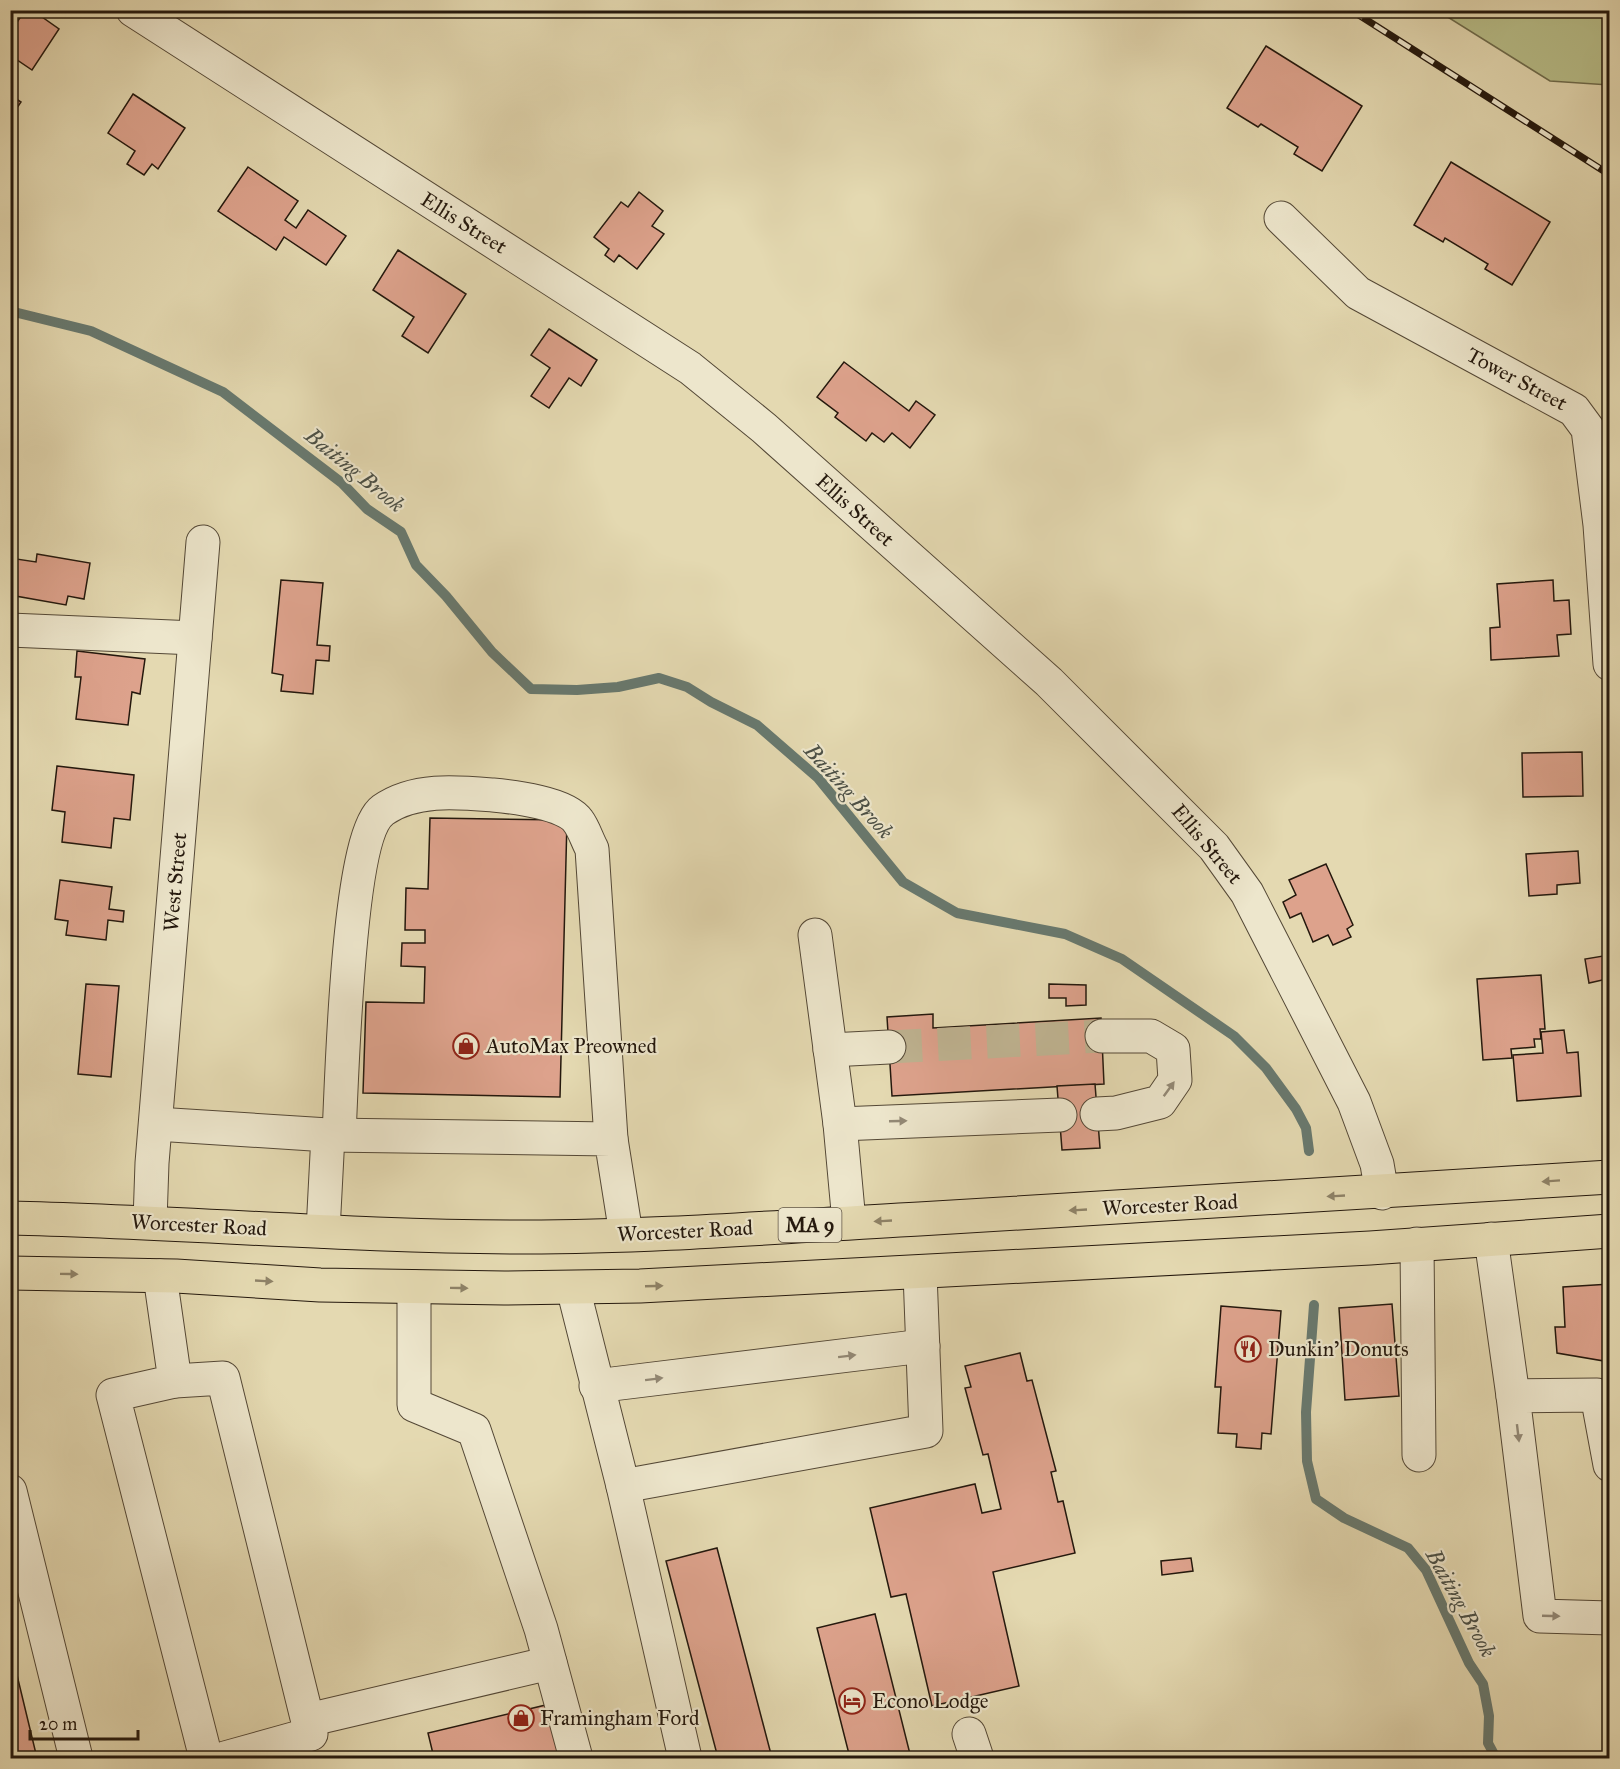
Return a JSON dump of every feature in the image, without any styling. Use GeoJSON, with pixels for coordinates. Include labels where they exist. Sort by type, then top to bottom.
{"type":"FeatureCollection","features":[{"type":"Feature","properties":{"kind":"highway","name":"Worcester Road"},"geometry":{"type":"LineString","coordinates":[[10,1218],[150,1221],[323,1231],[526,1237],[626,1234],[1382,1193],[1610,1177]]}},
{"type":"Feature","properties":{"kind":"highway"},"geometry":{"type":"LineString","coordinates":[[10,1273],[160,1276],[414,1287],[573,1288],[723,1284],[1417,1244],[1610,1230]]}},
{"type":"Feature","properties":{"kind":"street","name":"Ellis Street"},"geometry":{"type":"LineString","coordinates":[[133,10],[690,368],[764,428],[1049,682],[1199,830],[1247,893],[1354,1102],[1377,1164],[1382,1193]]}},
{"type":"Feature","properties":{"kind":"street","name":"Tower Street"},"geometry":{"type":"LineString","coordinates":[[1281,218],[1358,293],[1574,410],[1588,429],[1600,525],[1610,664]]}},
{"type":"Feature","properties":{"kind":"street","name":"West Street"},"geometry":{"type":"LineString","coordinates":[[150,1221],[203,542]]}},
{"type":"Feature","properties":{"kind":"street"},"geometry":{"type":"LineString","coordinates":[[10,630],[195,638]]}},
{"type":"Feature","properties":{"kind":"street"},"geometry":{"type":"LineString","coordinates":[[323,1231],[345,1006],[366,838],[381,811],[408,796],[465,793],[519,797],[566,811],[577,819],[592,849],[611,1139],[626,1234]]}},
{"type":"Feature","properties":{"kind":"street"},"geometry":{"type":"LineString","coordinates":[[815,935],[840,1124],[849,1222]]}},
{"type":"Feature","properties":{"kind":"street"},"geometry":{"type":"LineString","coordinates":[[1097,1114],[1116,1113],[1160,1102],[1175,1080],[1173,1049],[1151,1036],[1102,1036]]}},
{"type":"Feature","properties":{"kind":"street"},"geometry":{"type":"LineString","coordinates":[[830,1050],[889,1047]]}},
{"type":"Feature","properties":{"kind":"street"},"geometry":{"type":"LineString","coordinates":[[840,1124],[1060,1115]]}},
{"type":"Feature","properties":{"kind":"street"},"geometry":{"type":"LineString","coordinates":[[156,1124],[334,1135],[611,1139]]}},
{"type":"Feature","properties":{"kind":"street"},"geometry":{"type":"LineString","coordinates":[[1491,1239],[1540,1616],[1610,1618]]}},
{"type":"Feature","properties":{"kind":"street"},"geometry":{"type":"LineString","coordinates":[[1417,1244],[1419,1455]]}},
{"type":"Feature","properties":{"kind":"street"},"geometry":{"type":"LineString","coordinates":[[623,1486],[926,1431],[920,1273]]}},
{"type":"Feature","properties":{"kind":"street"},"geometry":{"type":"LineString","coordinates":[[160,1276],[175,1381]]}},
{"type":"Feature","properties":{"kind":"street"},"geometry":{"type":"LineString","coordinates":[[414,1287],[414,1405],[474,1430],[550,1664],[576,1758]]}},
{"type":"Feature","properties":{"kind":"street"},"geometry":{"type":"LineString","coordinates":[[573,1288],[623,1486],[685,1758]]}},
{"type":"Feature","properties":{"kind":"street"},"geometry":{"type":"LineString","coordinates":[[596,1386],[923,1346]]}},
{"type":"Feature","properties":{"kind":"street"},"geometry":{"type":"LineString","coordinates":[[206,1758],[113,1395],[175,1381],[223,1378],[312,1734],[225,1758]]}},
{"type":"Feature","properties":{"kind":"street"},"geometry":{"type":"LineString","coordinates":[[1513,1396],[1598,1395],[1610,1464]]}},
{"type":"Feature","properties":{"kind":"street"},"geometry":{"type":"LineString","coordinates":[[10,1491],[76,1758]]}},
{"type":"Feature","properties":{"kind":"street"},"geometry":{"type":"LineString","coordinates":[[308,1720],[550,1664]]}},
{"type":"Feature","properties":{"kind":"green space"},"geometry":{"type":"Polygon","coordinates":[[[1438,11],[1609,11],[1609,85],[1550,81],[1438,11]]]}},
{"type":"Feature","properties":{"kind":"building"},"geometry":{"type":"Polygon","coordinates":[[[25,10],[32,10],[59,29],[32,70],[10,55],[10,33],[25,10]]]}},
{"type":"Feature","properties":{"kind":"building"},"geometry":{"type":"Polygon","coordinates":[[[1266,46],[1362,106],[1322,171],[1294,154],[1298,147],[1261,124],[1258,127],[1227,108],[1266,46]]]}},
{"type":"Feature","properties":{"kind":"building"},"geometry":{"type":"Polygon","coordinates":[[[133,94],[185,128],[158,169],[152,164],[144,175],[127,164],[135,151],[108,133],[133,94]]]}},
{"type":"Feature","properties":{"kind":"building"},"geometry":{"type":"Polygon","coordinates":[[[10,95],[21,102],[10,118],[10,95]]]}},
{"type":"Feature","properties":{"kind":"building"},"geometry":{"type":"Polygon","coordinates":[[[1451,162],[1550,222],[1512,285],[1485,269],[1488,264],[1445,238],[1443,242],[1414,225],[1451,162]]]}},
{"type":"Feature","properties":{"kind":"building"},"geometry":{"type":"Polygon","coordinates":[[[248,167],[298,201],[285,220],[296,228],[308,210],[346,236],[326,265],[284,237],[276,250],[218,211],[248,167]]]}},
{"type":"Feature","properties":{"kind":"building"},"geometry":{"type":"Polygon","coordinates":[[[639,192],[663,211],[652,226],[664,234],[637,269],[619,255],[614,262],[605,255],[609,249],[594,237],[621,202],[628,207],[639,192]]]}},
{"type":"Feature","properties":{"kind":"building"},"geometry":{"type":"Polygon","coordinates":[[[398,250],[466,294],[428,353],[402,336],[414,317],[373,290],[398,250]]]}},
{"type":"Feature","properties":{"kind":"building"},"geometry":{"type":"Polygon","coordinates":[[[549,329],[597,360],[581,386],[569,378],[549,408],[531,396],[550,368],[531,355],[549,329]]]}},
{"type":"Feature","properties":{"kind":"building"},"geometry":{"type":"Polygon","coordinates":[[[844,362],[909,411],[916,401],[935,415],[910,448],[892,433],[884,442],[872,433],[866,441],[835,417],[838,413],[817,397],[844,362]]]}},
{"type":"Feature","properties":{"kind":"building"},"geometry":{"type":"Polygon","coordinates":[[[37,554],[90,563],[84,599],[68,596],[66,605],[10,595],[10,558],[36,562],[37,554]]]}},
{"type":"Feature","properties":{"kind":"building"},"geometry":{"type":"Polygon","coordinates":[[[281,580],[323,583],[317,645],[330,646],[329,661],[316,660],[313,694],[281,691],[283,675],[272,673],[281,580]]]}},
{"type":"Feature","properties":{"kind":"building"},"geometry":{"type":"Polygon","coordinates":[[[1553,580],[1554,601],[1569,600],[1571,634],[1557,635],[1559,656],[1491,660],[1490,628],[1500,627],[1497,584],[1553,580]]]}},
{"type":"Feature","properties":{"kind":"building"},"geometry":{"type":"Polygon","coordinates":[[[77,651],[145,659],[140,694],[132,692],[128,725],[76,719],[81,677],[75,677],[77,651]]]}},
{"type":"Feature","properties":{"kind":"building"},"geometry":{"type":"Polygon","coordinates":[[[1582,752],[1583,796],[1523,797],[1522,753],[1582,752]]]}},
{"type":"Feature","properties":{"kind":"building"},"geometry":{"type":"Polygon","coordinates":[[[57,766],[134,775],[130,820],[114,818],[111,848],[62,842],[65,812],[52,810],[57,766]]]}},
{"type":"Feature","properties":{"kind":"building"},"geometry":{"type":"Polygon","coordinates":[[[430,818],[567,820],[560,1097],[363,1093],[366,1002],[424,1003],[425,967],[401,966],[402,943],[425,943],[425,930],[405,930],[406,888],[428,889],[430,818]]]}},
{"type":"Feature","properties":{"kind":"building"},"geometry":{"type":"Polygon","coordinates":[[[1578,851],[1580,883],[1557,885],[1557,894],[1529,896],[1526,854],[1578,851]]]}},
{"type":"Feature","properties":{"kind":"building"},"geometry":{"type":"Polygon","coordinates":[[[1326,864],[1353,925],[1347,929],[1351,937],[1333,945],[1328,935],[1313,942],[1301,913],[1290,918],[1283,902],[1296,895],[1289,880],[1326,864]]]}},
{"type":"Feature","properties":{"kind":"building"},"geometry":{"type":"Polygon","coordinates":[[[60,880],[112,887],[109,909],[124,911],[123,922],[108,920],[106,940],[66,935],[68,921],[55,919],[60,880]]]}},
{"type":"Feature","properties":{"kind":"building"},"geometry":{"type":"Polygon","coordinates":[[[1603,956],[1607,979],[1589,983],[1585,959],[1603,956]]]}},
{"type":"Feature","properties":{"kind":"building"},"geometry":{"type":"Polygon","coordinates":[[[1541,975],[1545,1029],[1540,1029],[1541,1039],[1534,1039],[1535,1047],[1511,1049],[1512,1058],[1483,1060],[1477,979],[1541,975]]]}},
{"type":"Feature","properties":{"kind":"building"},"geometry":{"type":"Polygon","coordinates":[[[86,984],[119,986],[111,1077],[78,1074],[86,984]]]}},
{"type":"Feature","properties":{"kind":"building"},"geometry":{"type":"Polygon","coordinates":[[[1049,984],[1086,985],[1086,1005],[1066,1006],[1066,998],[1049,998],[1049,984]]]}},
{"type":"Feature","properties":{"kind":"building"},"geometry":{"type":"Polygon","coordinates":[[[933,1014],[933,1028],[1101,1018],[1104,1084],[892,1096],[887,1017],[933,1014]]]}},
{"type":"Feature","properties":{"kind":"building"},"geometry":{"type":"Polygon","coordinates":[[[1564,1030],[1567,1053],[1578,1052],[1581,1096],[1517,1101],[1513,1055],[1543,1053],[1541,1032],[1564,1030]]]}},
{"type":"Feature","properties":{"kind":"building"},"geometry":{"type":"Polygon","coordinates":[[[1095,1084],[1100,1148],[1062,1150],[1057,1086],[1095,1084]]]}},
{"type":"Feature","properties":{"kind":"building"},"geometry":{"type":"Polygon","coordinates":[[[1610,1284],[1610,1362],[1557,1353],[1555,1327],[1565,1327],[1563,1287],[1610,1284]]]}},
{"type":"Feature","properties":{"kind":"building"},"geometry":{"type":"Polygon","coordinates":[[[1392,1304],[1399,1396],[1345,1400],[1339,1308],[1392,1304]]]}},
{"type":"Feature","properties":{"kind":"building","name":"Dunkin' Donuts"},"geometry":{"type":"Polygon","coordinates":[[[1221,1306],[1281,1311],[1271,1434],[1262,1433],[1261,1449],[1236,1447],[1237,1434],[1218,1433],[1221,1387],[1215,1387],[1221,1306]]]}},
{"type":"Feature","properties":{"kind":"building"},"geometry":{"type":"Polygon","coordinates":[[[1020,1353],[1027,1381],[1032,1380],[1056,1471],[1051,1472],[1058,1502],[1063,1501],[1075,1553],[993,1572],[1019,1686],[932,1706],[906,1594],[891,1597],[870,1508],[975,1484],[982,1513],[1001,1509],[988,1454],[983,1455],[965,1388],[971,1387],[965,1366],[1020,1353]]]}},
{"type":"Feature","properties":{"kind":"building"},"geometry":{"type":"Polygon","coordinates":[[[717,1548],[772,1758],[718,1758],[666,1561],[717,1548]]]}},
{"type":"Feature","properties":{"kind":"building"},"geometry":{"type":"Polygon","coordinates":[[[1191,1558],[1193,1571],[1162,1575],[1161,1561],[1191,1558]]]}},
{"type":"Feature","properties":{"kind":"building"},"geometry":{"type":"Polygon","coordinates":[[[10,1559],[18,1589],[10,1591],[10,1559]]]}},
{"type":"Feature","properties":{"kind":"building"},"geometry":{"type":"Polygon","coordinates":[[[875,1614],[911,1758],[850,1758],[817,1628],[875,1614]]]}},
{"type":"Feature","properties":{"kind":"building"},"geometry":{"type":"Polygon","coordinates":[[[10,1646],[37,1758],[10,1758],[10,1646]]]}},
{"type":"Feature","properties":{"kind":"building","name":"Framingham Ford"},"geometry":{"type":"Polygon","coordinates":[[[550,1704],[563,1758],[434,1758],[428,1733],[550,1704]]]}},
{"type":"Feature","properties":{"kind":"waterway","name":"Baiting Brook"},"geometry":{"type":"LineString","coordinates":[[10,311],[91,331],[223,392],[342,483],[367,509],[401,532],[416,565],[446,596],[492,652],[531,689],[577,690],[618,687],[659,678],[687,687],[757,725],[818,778],[903,882],[957,913],[1065,934],[1122,959],[1234,1036],[1266,1068],[1296,1109],[1306,1128],[1309,1151]]}},
{"type":"Feature","properties":{"kind":"waterway","name":"Baiting Brook"},"geometry":{"type":"LineString","coordinates":[[1314,1305],[1306,1412],[1307,1461],[1316,1499],[1344,1518],[1408,1548],[1426,1570],[1469,1663],[1483,1684],[1489,1716],[1488,1743],[1496,1758]]}},
{"type":"Feature","properties":{"kind":"tunnel"},"geometry":{"type":"LineString","coordinates":[[889,1047],[1102,1036]]}},
{"type":"Feature","properties":{"kind":"railway"},"geometry":{"type":"LineString","coordinates":[[1351,10],[1610,175]]}},
{"type":"Feature","properties":{"kind":"place","name":"AutoMax Preowned"},"geometry":{"type":"Point","coordinates":[466,1046]}},
{"type":"Feature","properties":{"kind":"place","name":"Dunkin' Donuts"},"geometry":{"type":"Point","coordinates":[1248,1349]}},
{"type":"Feature","properties":{"kind":"place","name":"Econo Lodge"},"geometry":{"type":"Point","coordinates":[852,1701]}},
{"type":"Feature","properties":{"kind":"place","name":"Framingham Ford"},"geometry":{"type":"Point","coordinates":[521,1718]}}]}
